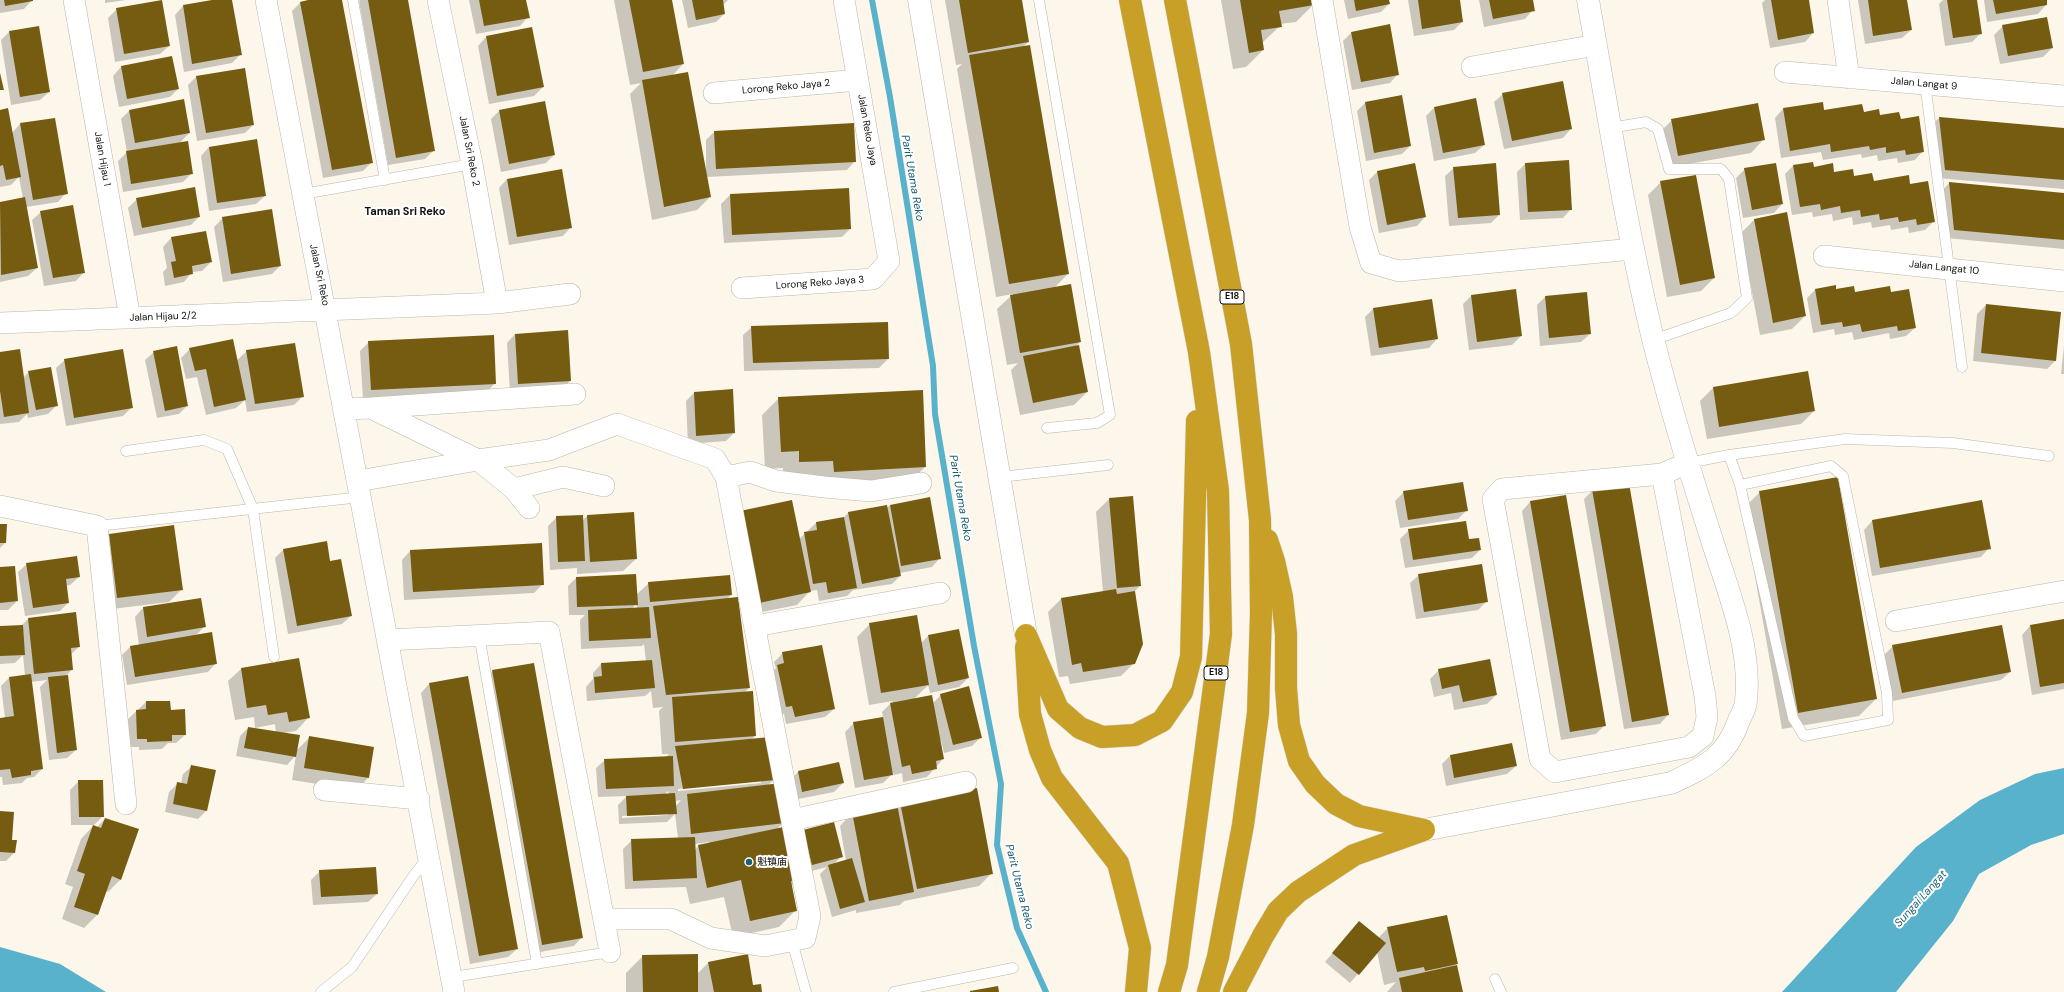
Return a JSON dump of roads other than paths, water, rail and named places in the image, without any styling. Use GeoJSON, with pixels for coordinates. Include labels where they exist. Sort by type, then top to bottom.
{"type":"FeatureCollection","features":[{"type":"Feature","properties":{"kind":"highway","name":"E18"},"geometry":{"type":"LineString","coordinates":[[1130,0],[1199,352],[1218,491],[1221,634],[1177,965],[1169,992]]}},
{"type":"Feature","properties":{"kind":"highway","name":"E18"},"geometry":{"type":"LineString","coordinates":[[1177,9],[1241,344],[1260,520],[1261,613],[1258,713],[1243,825],[1218,957],[1208,992]]}},
{"type":"Feature","properties":{"kind":"highway"},"geometry":{"type":"LineString","coordinates":[[1026,635],[1058,709],[1080,728],[1102,737],[1135,735],[1162,721],[1182,692],[1191,657],[1199,352]]}},
{"type":"Feature","properties":{"kind":"highway"},"geometry":{"type":"LineString","coordinates":[[1260,520],[1274,561],[1282,597],[1286,634],[1286,688],[1289,725],[1299,761],[1315,784],[1336,804],[1359,816],[1424,830]]}},
{"type":"Feature","properties":{"kind":"highway"},"geometry":{"type":"LineString","coordinates":[[1026,635],[1030,714],[1040,750],[1052,778],[1118,863],[1140,948],[1136,992]]}},
{"type":"Feature","properties":{"kind":"highway"},"geometry":{"type":"LineString","coordinates":[[1234,992],[1262,936],[1278,911],[1298,892],[1354,855],[1424,830]]}},
{"type":"Feature","properties":{"kind":"street","name":"Jalan Hijau 1"},"geometry":{"type":"LineString","coordinates":[[74,0],[130,318]]}},
{"type":"Feature","properties":{"kind":"street","name":"Jalan Sri Reko"},"geometry":{"type":"LineString","coordinates":[[266,0],[325,310],[497,303],[570,294]]}},
{"type":"Feature","properties":{"kind":"street","name":"Jalan Sri Reko 2"},"geometry":{"type":"LineString","coordinates":[[438,0],[472,164],[497,303]]}},
{"type":"Feature","properties":{"kind":"street","name":"Jalan Reko Jaya"},"geometry":{"type":"LineString","coordinates":[[844,0],[890,261]]}},
{"type":"Feature","properties":{"kind":"street"},"geometry":{"type":"LineString","coordinates":[[919,0],[1026,635]]}},
{"type":"Feature","properties":{"kind":"street"},"geometry":{"type":"LineString","coordinates":[[1322,0],[1360,227],[1371,263],[1399,271],[1633,249]]}},
{"type":"Feature","properties":{"kind":"street"},"geometry":{"type":"LineString","coordinates":[[1424,830],[1671,783],[1705,767],[1724,751],[1733,738],[1746,702],[1746,662],[1735,614],[1688,463],[1654,340],[1633,249],[1588,0]]}},
{"type":"Feature","properties":{"kind":"street"},"geometry":{"type":"LineString","coordinates":[[1838,0],[1849,78]]}},
{"type":"Feature","properties":{"kind":"street"},"geometry":{"type":"LineString","coordinates":[[1472,67],[1596,46]]}},
{"type":"Feature","properties":{"kind":"street","name":"Jalan Langat 9"},"geometry":{"type":"LineString","coordinates":[[1785,72],[2064,96]]}},
{"type":"Feature","properties":{"kind":"street","name":"Lorong Reko Jaya 2"},"geometry":{"type":"LineString","coordinates":[[714,93],[858,80]]}},
{"type":"Feature","properties":{"kind":"street","name":"Jalan Langat 10"},"geometry":{"type":"LineString","coordinates":[[1824,256],[2064,281]]}},
{"type":"Feature","properties":{"kind":"street","name":"Lorong Reko Jaya 3"},"geometry":{"type":"LineString","coordinates":[[742,288],[873,279],[890,261]]}},
{"type":"Feature","properties":{"kind":"street","name":"Jalan Hijau 2/2"},"geometry":{"type":"LineString","coordinates":[[0,323],[325,310]]}},
{"type":"Feature","properties":{"kind":"street"},"geometry":{"type":"LineString","coordinates":[[325,310],[454,985]]}},
{"type":"Feature","properties":{"kind":"street"},"geometry":{"type":"LineString","coordinates":[[344,409],[575,394]]}},
{"type":"Feature","properties":{"kind":"street"},"geometry":{"type":"LineString","coordinates":[[371,408],[478,460],[514,489],[529,508]]}},
{"type":"Feature","properties":{"kind":"street"},"geometry":{"type":"LineString","coordinates":[[360,489],[478,460],[549,450],[617,424],[715,459],[726,477],[810,916],[806,938],[765,946],[711,938],[671,919],[604,919]]}},
{"type":"Feature","properties":{"kind":"street"},"geometry":{"type":"LineString","coordinates":[[1662,474],[1705,696],[1707,716],[1703,736],[1689,747],[1556,772],[1540,759],[1493,499],[1502,489],[1662,474],[1688,463]]}},
{"type":"Feature","properties":{"kind":"street"},"geometry":{"type":"LineString","coordinates":[[726,477],[750,472],[776,480],[824,487],[871,491],[921,484]]}},
{"type":"Feature","properties":{"kind":"street"},"geometry":{"type":"LineString","coordinates":[[514,489],[563,477],[604,486]]}},
{"type":"Feature","properties":{"kind":"street"},"geometry":{"type":"LineString","coordinates":[[0,506],[97,526],[126,804]]}},
{"type":"Feature","properties":{"kind":"street"},"geometry":{"type":"LineString","coordinates":[[1896,621],[2064,592]]}},
{"type":"Feature","properties":{"kind":"street"},"geometry":{"type":"LineString","coordinates":[[755,626],[940,593]]}},
{"type":"Feature","properties":{"kind":"street"},"geometry":{"type":"LineString","coordinates":[[388,640],[549,632],[610,952]]}},
{"type":"Feature","properties":{"kind":"street"},"geometry":{"type":"LineString","coordinates":[[792,820],[966,782]]}},
{"type":"Feature","properties":{"kind":"street"},"geometry":{"type":"LineString","coordinates":[[324,790],[419,799]]}},
{"type":"Feature","properties":{"kind":"lane"},"geometry":{"type":"LineString","coordinates":[[353,0],[385,180]]}},
{"type":"Feature","properties":{"kind":"lane"},"geometry":{"type":"LineString","coordinates":[[1039,0],[1110,415],[1097,423],[1047,428]]}},
{"type":"Feature","properties":{"kind":"lane"},"geometry":{"type":"LineString","coordinates":[[1925,83],[1948,269],[1962,367]]}},
{"type":"Feature","properties":{"kind":"lane"},"geometry":{"type":"LineString","coordinates":[[1610,128],[1646,122],[1658,129],[1669,169],[1721,170],[1728,179],[1747,298],[1731,313],[1654,340]]}},
{"type":"Feature","properties":{"kind":"lane"},"geometry":{"type":"LineString","coordinates":[[303,194],[472,164]]}},
{"type":"Feature","properties":{"kind":"lane"},"geometry":{"type":"LineString","coordinates":[[1688,463],[1729,455],[1845,439],[1953,443],[2049,456]]}},
{"type":"Feature","properties":{"kind":"lane"},"geometry":{"type":"LineString","coordinates":[[126,450],[204,440],[227,449],[253,509],[274,657]]}},
{"type":"Feature","properties":{"kind":"lane"},"geometry":{"type":"LineString","coordinates":[[1729,455],[1740,485],[1793,718],[1804,736],[1888,720],[1887,693],[1843,476],[1831,466],[1740,485]]}},
{"type":"Feature","properties":{"kind":"lane"},"geometry":{"type":"LineString","coordinates":[[1000,478],[1108,466]]}},
{"type":"Feature","properties":{"kind":"lane"},"geometry":{"type":"LineString","coordinates":[[97,526],[253,509],[360,489]]}},
{"type":"Feature","properties":{"kind":"lane"},"geometry":{"type":"LineString","coordinates":[[479,635],[536,964]]}},
{"type":"Feature","properties":{"kind":"lane"},"geometry":{"type":"LineString","coordinates":[[321,992],[352,967],[414,875],[430,856]]}},
{"type":"Feature","properties":{"kind":"lane"},"geometry":{"type":"LineString","coordinates":[[792,941],[806,992]]}},
{"type":"Feature","properties":{"kind":"lane"},"geometry":{"type":"LineString","coordinates":[[454,985],[536,964],[610,952]]}},
{"type":"Feature","properties":{"kind":"lane"},"geometry":{"type":"LineString","coordinates":[[894,992],[1014,968]]}},
{"type":"Feature","properties":{"kind":"lane"},"geometry":{"type":"LineString","coordinates":[[1495,979],[1501,992]]}},
{"type":"Feature","properties":{"kind":"water","name":"Sungai Langat"},"geometry":{"type":"Polygon","coordinates":[[[2064,768],[2064,834],[2031,845],[1979,874],[1953,921],[1896,992],[1782,992],[1916,847],[1980,800],[2035,774],[2064,768]]]}},
{"type":"Feature","properties":{"kind":"water"},"geometry":{"type":"Polygon","coordinates":[[[0,947],[60,964],[106,992],[0,992],[0,947]]]}},
{"type":"Feature","properties":{"kind":"waterway","name":"Parit Utama Reko"},"geometry":{"type":"LineString","coordinates":[[872,0],[890,97],[933,366],[935,414],[974,646],[1001,784],[997,845],[1017,928],[1046,992]]}},
{"type":"Feature","properties":{"kind":"place","name":"魁镇庙"},"geometry":{"type":"Point","coordinates":[749,862]}},
{"type":"Feature","properties":{"kind":"district","name":"Taman Sri Reko"},"geometry":{"type":"Point","coordinates":[405,212]}}]}
